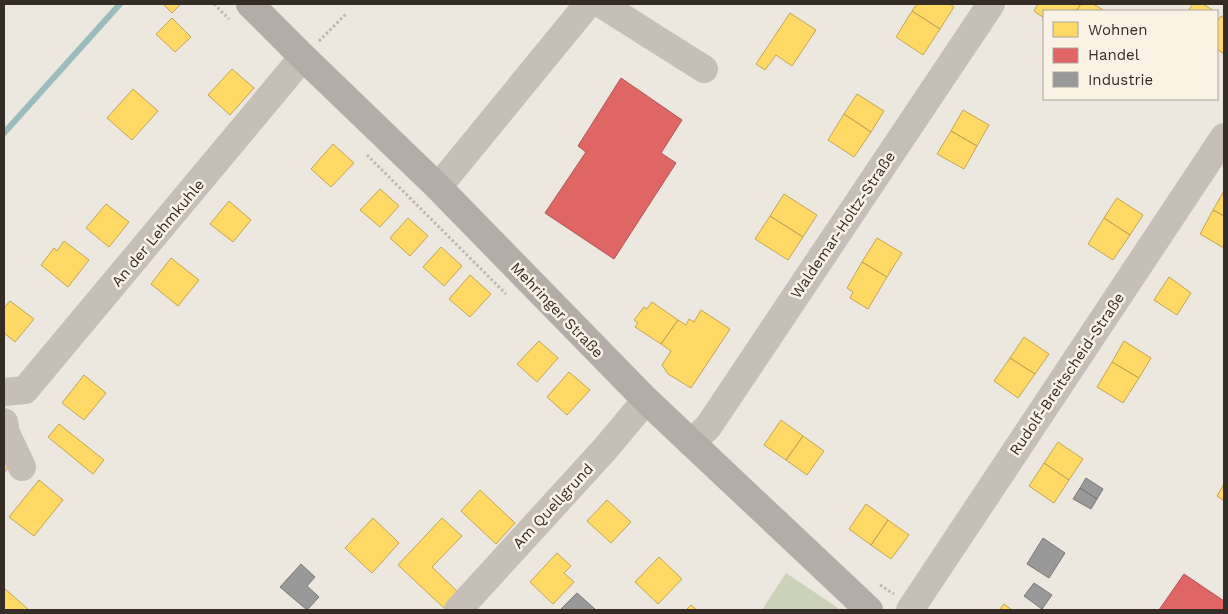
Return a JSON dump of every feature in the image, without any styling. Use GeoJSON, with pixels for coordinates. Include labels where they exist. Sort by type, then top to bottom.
{"type":"FeatureCollection","features":[{"type":"Feature","properties":{"kind":"main road","name":"Mehringer Straße"},"geometry":{"type":"LineString","coordinates":[[242,14],[303,57],[437,186],[646,400],[869,610]]}},
{"type":"Feature","properties":{"kind":"street"},"geometry":{"type":"LineString","coordinates":[[437,186],[588,4]]}},
{"type":"Feature","properties":{"kind":"street"},"geometry":{"type":"LineString","coordinates":[[601,4],[704,69]]}},
{"type":"Feature","properties":{"kind":"street","name":"Waldemar-Holtz-Straße"},"geometry":{"type":"LineString","coordinates":[[691,443],[708,427],[991,4]]}},
{"type":"Feature","properties":{"kind":"street","name":"An der Lehmkuhle"},"geometry":{"type":"LineString","coordinates":[[4,392],[25,390],[303,57]]}},
{"type":"Feature","properties":{"kind":"street","name":"Rudolf-Breitscheid-Straße"},"geometry":{"type":"LineString","coordinates":[[910,610],[1224,137]]}},
{"type":"Feature","properties":{"kind":"street","name":"Am Quellgrund"},"geometry":{"type":"LineString","coordinates":[[458,610],[605,450],[646,400]]}},
{"type":"Feature","properties":{"kind":"street"},"geometry":{"type":"LineString","coordinates":[[4,422],[6,432],[22,467]]}},
{"type":"Feature","properties":{"kind":"path"},"geometry":{"type":"LineString","coordinates":[[214,4],[242,14]]}},
{"type":"Feature","properties":{"kind":"path"},"geometry":{"type":"LineString","coordinates":[[303,57],[347,13]]}},
{"type":"Feature","properties":{"kind":"path"},"geometry":{"type":"LineString","coordinates":[[362,151],[508,296]]}},
{"type":"Feature","properties":{"kind":"green space"},"geometry":{"type":"Polygon","coordinates":[[[786,573],[841,610],[762,610],[786,573]]]}},
{"type":"Feature","properties":{"kind":"building: Wohnen"},"geometry":{"type":"Polygon","coordinates":[[[163,4],[181,4],[172,13],[163,4]]]}},
{"type":"Feature","properties":{"kind":"building: Wohnen"},"geometry":{"type":"Polygon","coordinates":[[[917,4],[950,4],[954,7],[940,29],[912,11],[917,4]]]}},
{"type":"Feature","properties":{"kind":"building: Wohnen"},"geometry":{"type":"Polygon","coordinates":[[[1038,4],[1081,4],[1077,10],[1043,10],[1043,17],[1034,11],[1038,4]]]}},
{"type":"Feature","properties":{"kind":"building: Wohnen"},"geometry":{"type":"Polygon","coordinates":[[[1081,4],[1093,4],[1103,10],[1077,10],[1081,4]]]}},
{"type":"Feature","properties":{"kind":"building: Wohnen"},"geometry":{"type":"Polygon","coordinates":[[[1193,4],[1203,4],[1212,10],[1189,10],[1193,4]]]}},
{"type":"Feature","properties":{"kind":"building: Wohnen"},"geometry":{"type":"Polygon","coordinates":[[[912,11],[940,29],[923,55],[896,37],[912,11]]]}},
{"type":"Feature","properties":{"kind":"building: Wohnen"},"geometry":{"type":"Polygon","coordinates":[[[790,13],[816,30],[792,66],[776,55],[765,70],[756,64],[790,13]]]}},
{"type":"Feature","properties":{"kind":"building: Wohnen"},"geometry":{"type":"Polygon","coordinates":[[[1221,16],[1224,18],[1224,54],[1218,50],[1218,20],[1221,16]]]}},
{"type":"Feature","properties":{"kind":"building: Wohnen"},"geometry":{"type":"Polygon","coordinates":[[[172,18],[191,37],[175,52],[156,34],[172,18]]]}},
{"type":"Feature","properties":{"kind":"building: Wohnen"},"geometry":{"type":"Polygon","coordinates":[[[232,69],[254,88],[230,115],[208,95],[232,69]]]}},
{"type":"Feature","properties":{"kind":"building: Wohnen"},"geometry":{"type":"Polygon","coordinates":[[[133,89],[158,111],[132,140],[107,118],[133,89]]]}},
{"type":"Feature","properties":{"kind":"building: Wohnen"},"geometry":{"type":"Polygon","coordinates":[[[857,94],[884,111],[871,132],[844,114],[857,94]]]}},
{"type":"Feature","properties":{"kind":"building: Wohnen"},"geometry":{"type":"Polygon","coordinates":[[[963,110],[989,125],[977,146],[951,131],[963,110]]]}},
{"type":"Feature","properties":{"kind":"building: Wohnen"},"geometry":{"type":"Polygon","coordinates":[[[844,114],[871,132],[854,157],[828,140],[844,114]]]}},
{"type":"Feature","properties":{"kind":"building: Wohnen"},"geometry":{"type":"Polygon","coordinates":[[[951,131],[977,146],[964,169],[937,154],[951,131]]]}},
{"type":"Feature","properties":{"kind":"building: Wohnen"},"geometry":{"type":"Polygon","coordinates":[[[333,144],[354,163],[331,187],[311,169],[333,144]]]}},
{"type":"Feature","properties":{"kind":"building: Wohnen"},"geometry":{"type":"Polygon","coordinates":[[[380,189],[399,206],[380,227],[360,210],[380,189]]]}},
{"type":"Feature","properties":{"kind":"building: Wohnen"},"geometry":{"type":"Polygon","coordinates":[[[1224,191],[1224,216],[1213,210],[1224,191]]]}},
{"type":"Feature","properties":{"kind":"building: Wohnen"},"geometry":{"type":"Polygon","coordinates":[[[784,194],[817,215],[803,237],[770,216],[784,194]]]}},
{"type":"Feature","properties":{"kind":"building: Wohnen"},"geometry":{"type":"Polygon","coordinates":[[[1117,198],[1143,215],[1130,235],[1104,218],[1117,198]]]}},
{"type":"Feature","properties":{"kind":"building: Wohnen"},"geometry":{"type":"Polygon","coordinates":[[[229,201],[251,220],[233,242],[210,224],[229,201]]]}},
{"type":"Feature","properties":{"kind":"building: Wohnen"},"geometry":{"type":"Polygon","coordinates":[[[106,204],[129,222],[109,247],[86,228],[106,204]]]}},
{"type":"Feature","properties":{"kind":"building: Wohnen"},"geometry":{"type":"Polygon","coordinates":[[[1213,210],[1224,216],[1224,248],[1200,234],[1213,210]]]}},
{"type":"Feature","properties":{"kind":"building: Wohnen"},"geometry":{"type":"Polygon","coordinates":[[[770,216],[803,237],[788,260],[755,239],[770,216]]]}},
{"type":"Feature","properties":{"kind":"building: Wohnen"},"geometry":{"type":"Polygon","coordinates":[[[408,218],[428,236],[410,256],[390,238],[408,218]]]}},
{"type":"Feature","properties":{"kind":"building: Wohnen"},"geometry":{"type":"Polygon","coordinates":[[[1104,218],[1130,235],[1113,260],[1088,244],[1104,218]]]}},
{"type":"Feature","properties":{"kind":"building: Wohnen"},"geometry":{"type":"Polygon","coordinates":[[[877,238],[902,253],[887,277],[862,262],[877,238]]]}},
{"type":"Feature","properties":{"kind":"building: Wohnen"},"geometry":{"type":"Polygon","coordinates":[[[64,241],[89,260],[68,287],[41,265],[54,248],[57,251],[64,241]]]}},
{"type":"Feature","properties":{"kind":"building: Wohnen"},"geometry":{"type":"Polygon","coordinates":[[[441,247],[462,266],[444,286],[423,267],[441,247]]]}},
{"type":"Feature","properties":{"kind":"building: Wohnen"},"geometry":{"type":"Polygon","coordinates":[[[171,258],[199,280],[178,306],[151,284],[171,258]]]}},
{"type":"Feature","properties":{"kind":"building: Wohnen"},"geometry":{"type":"Polygon","coordinates":[[[862,262],[887,277],[868,309],[850,298],[853,292],[847,288],[862,262]]]}},
{"type":"Feature","properties":{"kind":"building: Wohnen"},"geometry":{"type":"Polygon","coordinates":[[[470,275],[491,294],[470,317],[449,299],[470,275]]]}},
{"type":"Feature","properties":{"kind":"building: Wohnen"},"geometry":{"type":"Polygon","coordinates":[[[1169,277],[1191,293],[1177,315],[1154,300],[1169,277]]]}},
{"type":"Feature","properties":{"kind":"building: Wohnen"},"geometry":{"type":"Polygon","coordinates":[[[10,301],[34,319],[15,342],[4,333],[4,308],[10,301]]]}},
{"type":"Feature","properties":{"kind":"building: Wohnen"},"geometry":{"type":"Polygon","coordinates":[[[652,302],[678,320],[661,344],[635,327],[638,323],[634,320],[644,307],[647,309],[652,302]]]}},
{"type":"Feature","properties":{"kind":"building: Wohnen"},"geometry":{"type":"Polygon","coordinates":[[[701,310],[730,329],[691,388],[668,374],[662,365],[671,351],[661,344],[678,320],[686,325],[689,319],[694,322],[701,310]]]}},
{"type":"Feature","properties":{"kind":"building: Wohnen"},"geometry":{"type":"Polygon","coordinates":[[[1024,337],[1049,354],[1035,374],[1010,358],[1024,337]]]}},
{"type":"Feature","properties":{"kind":"building: Wohnen"},"geometry":{"type":"Polygon","coordinates":[[[539,341],[558,358],[537,382],[517,364],[539,341]]]}},
{"type":"Feature","properties":{"kind":"building: Wohnen"},"geometry":{"type":"Polygon","coordinates":[[[1124,341],[1151,358],[1139,378],[1112,362],[1124,341]]]}},
{"type":"Feature","properties":{"kind":"building: Wohnen"},"geometry":{"type":"Polygon","coordinates":[[[1010,358],[1035,374],[1018,398],[994,381],[1010,358]]]}},
{"type":"Feature","properties":{"kind":"building: Wohnen"},"geometry":{"type":"Polygon","coordinates":[[[1112,362],[1139,378],[1123,403],[1097,387],[1112,362]]]}},
{"type":"Feature","properties":{"kind":"building: Wohnen"},"geometry":{"type":"Polygon","coordinates":[[[569,372],[590,390],[567,415],[547,397],[569,372]]]}},
{"type":"Feature","properties":{"kind":"building: Wohnen"},"geometry":{"type":"Polygon","coordinates":[[[84,375],[106,393],[84,420],[62,403],[84,375]]]}},
{"type":"Feature","properties":{"kind":"building: Wohnen"},"geometry":{"type":"Polygon","coordinates":[[[781,420],[803,436],[786,460],[764,445],[781,420]]]}},
{"type":"Feature","properties":{"kind":"building: Wohnen"},"geometry":{"type":"Polygon","coordinates":[[[59,424],[104,460],[93,474],[48,437],[59,424]]]}},
{"type":"Feature","properties":{"kind":"building: Wohnen"},"geometry":{"type":"Polygon","coordinates":[[[803,436],[824,451],[807,475],[786,460],[803,436]]]}},
{"type":"Feature","properties":{"kind":"building: Wohnen"},"geometry":{"type":"Polygon","coordinates":[[[1058,442],[1083,459],[1069,480],[1044,463],[1058,442]]]}},
{"type":"Feature","properties":{"kind":"building: Wohnen"},"geometry":{"type":"Polygon","coordinates":[[[4,460],[10,465],[4,473],[4,460]]]}},
{"type":"Feature","properties":{"kind":"building: Wohnen"},"geometry":{"type":"Polygon","coordinates":[[[1044,463],[1069,480],[1054,503],[1029,486],[1044,463]]]}},
{"type":"Feature","properties":{"kind":"building: Wohnen"},"geometry":{"type":"Polygon","coordinates":[[[39,480],[63,500],[34,536],[9,517],[39,480]]]}},
{"type":"Feature","properties":{"kind":"building: Wohnen"},"geometry":{"type":"Polygon","coordinates":[[[1224,484],[1224,501],[1217,496],[1224,484]]]}},
{"type":"Feature","properties":{"kind":"building: Wohnen"},"geometry":{"type":"Polygon","coordinates":[[[480,490],[515,523],[496,544],[461,511],[480,490]]]}},
{"type":"Feature","properties":{"kind":"building: Wohnen"},"geometry":{"type":"Polygon","coordinates":[[[607,500],[631,522],[611,543],[587,521],[607,500]]]}},
{"type":"Feature","properties":{"kind":"building: Wohnen"},"geometry":{"type":"Polygon","coordinates":[[[866,504],[888,520],[871,545],[849,529],[866,504]]]}},
{"type":"Feature","properties":{"kind":"building: Wohnen"},"geometry":{"type":"Polygon","coordinates":[[[373,518],[399,543],[372,573],[345,548],[373,518]]]}},
{"type":"Feature","properties":{"kind":"building: Wohnen"},"geometry":{"type":"Polygon","coordinates":[[[442,518],[462,536],[432,567],[460,594],[445,609],[398,565],[442,518]]]}},
{"type":"Feature","properties":{"kind":"building: Wohnen"},"geometry":{"type":"Polygon","coordinates":[[[888,520],[909,535],[891,559],[871,545],[888,520]]]}},
{"type":"Feature","properties":{"kind":"building: Wohnen"},"geometry":{"type":"Polygon","coordinates":[[[557,553],[571,566],[564,573],[574,582],[553,604],[530,582],[557,553]]]}},
{"type":"Feature","properties":{"kind":"building: Wohnen"},"geometry":{"type":"Polygon","coordinates":[[[659,557],[682,579],[658,604],[635,582],[659,557]]]}},
{"type":"Feature","properties":{"kind":"building: Wohnen"},"geometry":{"type":"Polygon","coordinates":[[[4,588],[29,610],[4,610],[4,588]]]}},
{"type":"Feature","properties":{"kind":"building: Wohnen"},"geometry":{"type":"Polygon","coordinates":[[[1004,604],[1012,610],[999,610],[1004,604]]]}},
{"type":"Feature","properties":{"kind":"building: Wohnen"},"geometry":{"type":"Polygon","coordinates":[[[691,605],[697,610],[686,610],[691,605]]]}},
{"type":"Feature","properties":{"kind":"building: Handel"},"geometry":{"type":"Polygon","coordinates":[[[621,78],[682,120],[661,153],[676,163],[614,259],[545,213],[586,152],[578,146],[621,78]]]}},
{"type":"Feature","properties":{"kind":"building: Handel"},"geometry":{"type":"Polygon","coordinates":[[[1184,574],[1224,601],[1224,610],[1159,610],[1184,574]]]}},
{"type":"Feature","properties":{"kind":"building: Industrie"},"geometry":{"type":"Polygon","coordinates":[[[1086,478],[1103,489],[1097,499],[1080,488],[1086,478]]]}},
{"type":"Feature","properties":{"kind":"building: Industrie"},"geometry":{"type":"Polygon","coordinates":[[[1080,488],[1097,499],[1091,509],[1073,499],[1080,488]]]}},
{"type":"Feature","properties":{"kind":"building: Industrie"},"geometry":{"type":"Polygon","coordinates":[[[1043,538],[1065,553],[1049,578],[1027,564],[1043,538]]]}},
{"type":"Feature","properties":{"kind":"building: Industrie"},"geometry":{"type":"Polygon","coordinates":[[[301,564],[315,577],[307,586],[319,597],[307,610],[280,587],[301,564]]]}},
{"type":"Feature","properties":{"kind":"building: Industrie"},"geometry":{"type":"Polygon","coordinates":[[[1034,583],[1052,595],[1042,609],[1024,596],[1034,583]]]}},
{"type":"Feature","properties":{"kind":"building: Industrie"},"geometry":{"type":"Polygon","coordinates":[[[577,593],[596,610],[560,610],[577,593]]]}},
{"type":"Feature","properties":{"kind":"waterway"},"geometry":{"type":"LineString","coordinates":[[4,133],[120,4]]}}]}
